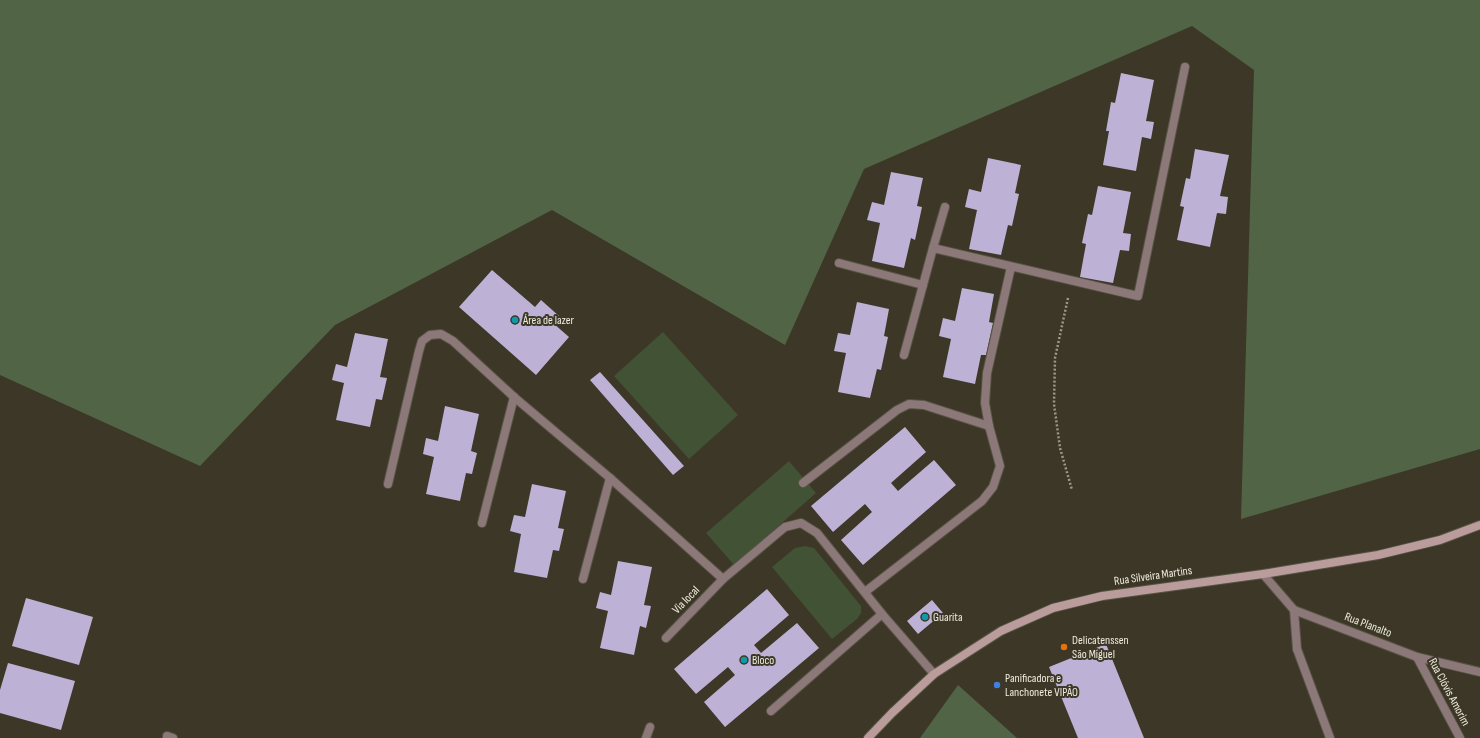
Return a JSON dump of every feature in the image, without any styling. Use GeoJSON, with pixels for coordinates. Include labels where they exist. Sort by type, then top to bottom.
{"type":"FeatureCollection","features":[{"type":"Feature","properties":{"kind":"main road","name":"Rua Silveira Martins"},"geometry":{"type":"LineString","coordinates":[[868,738],[892,713],[934,674],[1001,630],[1052,608],[1102,596],[1263,574],[1378,555],[1440,540],[1480,525]]}},
{"type":"Feature","properties":{"kind":"street"},"geometry":{"type":"LineString","coordinates":[[933,248],[1138,296],[1185,67]]}},
{"type":"Feature","properties":{"kind":"street"},"geometry":{"type":"LineString","coordinates":[[904,355],[945,207]]}},
{"type":"Feature","properties":{"kind":"street"},"geometry":{"type":"LineString","coordinates":[[839,263],[923,285]]}},
{"type":"Feature","properties":{"kind":"street"},"geometry":{"type":"LineString","coordinates":[[865,592],[982,501],[994,486],[1000,466],[989,426],[985,403],[987,373],[1011,267]]}},
{"type":"Feature","properties":{"kind":"street"},"geometry":{"type":"LineString","coordinates":[[388,484],[422,341],[430,335],[441,334],[453,341],[514,397],[610,478],[723,579]]}},
{"type":"Feature","properties":{"kind":"street"},"geometry":{"type":"LineString","coordinates":[[482,523],[514,397]]}},
{"type":"Feature","properties":{"kind":"street"},"geometry":{"type":"LineString","coordinates":[[803,483],[897,410],[909,404],[924,405],[989,426]]}},
{"type":"Feature","properties":{"kind":"street"},"geometry":{"type":"LineString","coordinates":[[583,579],[610,478]]}},
{"type":"Feature","properties":{"kind":"street","name":"Via local"},"geometry":{"type":"LineString","coordinates":[[666,638],[723,579],[785,527],[801,523],[817,533],[882,614],[934,674]]}},
{"type":"Feature","properties":{"kind":"street","name":"Rua Planalto"},"geometry":{"type":"LineString","coordinates":[[1263,574],[1294,610],[1417,657],[1474,672],[1480,672]]}},
{"type":"Feature","properties":{"kind":"street"},"geometry":{"type":"LineString","coordinates":[[1294,610],[1297,649],[1330,738]]}},
{"type":"Feature","properties":{"kind":"street"},"geometry":{"type":"LineString","coordinates":[[771,711],[882,614]]}},
{"type":"Feature","properties":{"kind":"street","name":"Rua Clóvis Amorim"},"geometry":{"type":"LineString","coordinates":[[1417,657],[1460,738]]}},
{"type":"Feature","properties":{"kind":"street"},"geometry":{"type":"LineString","coordinates":[[646,738],[650,727]]}},
{"type":"Feature","properties":{"kind":"street"},"geometry":{"type":"LineString","coordinates":[[167,738],[167,736],[173,738]]}},
{"type":"Feature","properties":{"kind":"path"},"geometry":{"type":"LineString","coordinates":[[1071,281],[1054,358],[1054,404],[1060,448],[1072,490]]}},
{"type":"Feature","properties":{"kind":"green space"},"geometry":{"type":"Polygon","coordinates":[[[0,0],[1480,0],[1480,449],[1241,519],[1254,70],[1192,26],[864,169],[785,345],[552,210],[335,325],[200,466],[0,375],[0,0]]]}},
{"type":"Feature","properties":{"kind":"green space"},"geometry":{"type":"Polygon","coordinates":[[[663,332],[738,415],[689,459],[614,376],[663,332]]]}},
{"type":"Feature","properties":{"kind":"green space"},"geometry":{"type":"Polygon","coordinates":[[[789,461],[816,493],[734,565],[706,533],[789,461]]]}},
{"type":"Feature","properties":{"kind":"green space"},"geometry":{"type":"Polygon","coordinates":[[[805,546],[814,548],[861,606],[861,613],[857,619],[832,639],[772,567],[795,548],[805,546]]]}},
{"type":"Feature","properties":{"kind":"green space"},"geometry":{"type":"Polygon","coordinates":[[[958,685],[1017,738],[920,738],[958,685]]]}},
{"type":"Feature","properties":{"kind":"building"},"geometry":{"type":"Polygon","coordinates":[[[1121,73],[1154,80],[1146,121],[1154,122],[1151,139],[1142,137],[1136,171],[1103,165],[1109,131],[1106,131],[1111,102],[1115,103],[1121,73]]]}},
{"type":"Feature","properties":{"kind":"building"},"geometry":{"type":"Polygon","coordinates":[[[1195,149],[1229,155],[1220,196],[1228,197],[1226,214],[1217,213],[1210,247],[1177,240],[1184,207],[1180,206],[1186,178],[1190,179],[1195,149]]]}},
{"type":"Feature","properties":{"kind":"building"},"geometry":{"type":"Polygon","coordinates":[[[988,158],[1021,165],[1015,193],[1019,194],[1012,226],[1008,225],[1001,255],[969,249],[977,210],[965,207],[969,189],[981,192],[988,158]]]}},
{"type":"Feature","properties":{"kind":"building"},"geometry":{"type":"Polygon","coordinates":[[[891,172],[923,178],[917,206],[922,207],[915,240],[911,238],[904,268],[872,261],[880,223],[867,220],[872,202],[884,205],[891,172]]]}},
{"type":"Feature","properties":{"kind":"building"},"geometry":{"type":"Polygon","coordinates":[[[1098,186],[1131,192],[1123,233],[1131,234],[1129,251],[1120,250],[1113,283],[1080,277],[1086,244],[1082,243],[1088,214],[1092,215],[1098,186]]]}},
{"type":"Feature","properties":{"kind":"building","name":"Área de lazer"},"geometry":{"type":"Polygon","coordinates":[[[492,270],[535,307],[541,300],[559,316],[553,323],[569,337],[536,375],[459,307],[492,270]]]}},
{"type":"Feature","properties":{"kind":"building"},"geometry":{"type":"Polygon","coordinates":[[[962,288],[994,294],[989,322],[993,323],[986,355],[981,355],[975,384],[943,377],[951,339],[939,336],[943,318],[955,321],[962,288]]]}},
{"type":"Feature","properties":{"kind":"building"},"geometry":{"type":"Polygon","coordinates":[[[857,302],[889,309],[884,336],[888,337],[881,370],[877,369],[870,398],[838,392],[846,353],[834,351],[838,333],[850,335],[857,302]]]}},
{"type":"Feature","properties":{"kind":"building"},"geometry":{"type":"Polygon","coordinates":[[[355,333],[388,339],[380,377],[387,378],[382,400],[376,399],[370,427],[336,420],[344,383],[332,380],[336,364],[347,367],[355,333]]]}},
{"type":"Feature","properties":{"kind":"building"},"geometry":{"type":"Polygon","coordinates":[[[600,372],[684,466],[673,475],[590,380],[600,372]]]}},
{"type":"Feature","properties":{"kind":"building"},"geometry":{"type":"Polygon","coordinates":[[[445,406],[479,414],[471,451],[477,453],[472,474],[466,473],[460,501],[426,494],[434,457],[423,454],[426,438],[438,441],[445,406]]]}},
{"type":"Feature","properties":{"kind":"building"},"geometry":{"type":"Polygon","coordinates":[[[905,427],[926,452],[891,483],[898,491],[934,460],[956,485],[863,565],[841,540],[872,512],[865,504],[833,532],[811,506],[905,427]]]}},
{"type":"Feature","properties":{"kind":"building"},"geometry":{"type":"Polygon","coordinates":[[[532,484],[566,491],[558,528],[564,529],[559,551],[553,550],[547,578],[514,572],[521,534],[510,531],[514,515],[525,517],[532,484]]]}},
{"type":"Feature","properties":{"kind":"building"},"geometry":{"type":"Polygon","coordinates":[[[618,561],[652,567],[644,605],[651,606],[646,628],[640,626],[634,655],[600,648],[608,611],[596,608],[600,592],[611,595],[618,561]]]}},
{"type":"Feature","properties":{"kind":"building","name":"Bloco"},"geometry":{"type":"Polygon","coordinates":[[[767,589],[789,615],[754,645],[761,653],[797,623],[819,648],[725,727],[704,702],[735,675],[728,667],[696,694],[674,669],[767,589]]]}},
{"type":"Feature","properties":{"kind":"building"},"geometry":{"type":"Polygon","coordinates":[[[26,598],[93,617],[79,665],[12,646],[26,598]]]}},
{"type":"Feature","properties":{"kind":"building","name":"Guarita"},"geometry":{"type":"Polygon","coordinates":[[[932,600],[943,613],[918,634],[907,621],[932,600]]]}},
{"type":"Feature","properties":{"kind":"building"},"geometry":{"type":"Polygon","coordinates":[[[1106,644],[1144,738],[1078,738],[1049,667],[1106,644]]]}},
{"type":"Feature","properties":{"kind":"building"},"geometry":{"type":"Polygon","coordinates":[[[8,663],[75,681],[61,730],[0,713],[0,690],[8,663]]]}},
{"type":"Feature","properties":{"kind":"place","name":"Área de lazer"},"geometry":{"type":"Point","coordinates":[515,320]}},
{"type":"Feature","properties":{"kind":"place","name":"Guarita"},"geometry":{"type":"Point","coordinates":[925,617]}},
{"type":"Feature","properties":{"kind":"place","name":"Delicatenssen São Miguel"},"geometry":{"type":"Point","coordinates":[1064,647]}},
{"type":"Feature","properties":{"kind":"place","name":"Bloco"},"geometry":{"type":"Point","coordinates":[744,660]}},
{"type":"Feature","properties":{"kind":"place","name":"Panificadora e Lanchonete VIPÃO"},"geometry":{"type":"Point","coordinates":[997,685]}}]}
